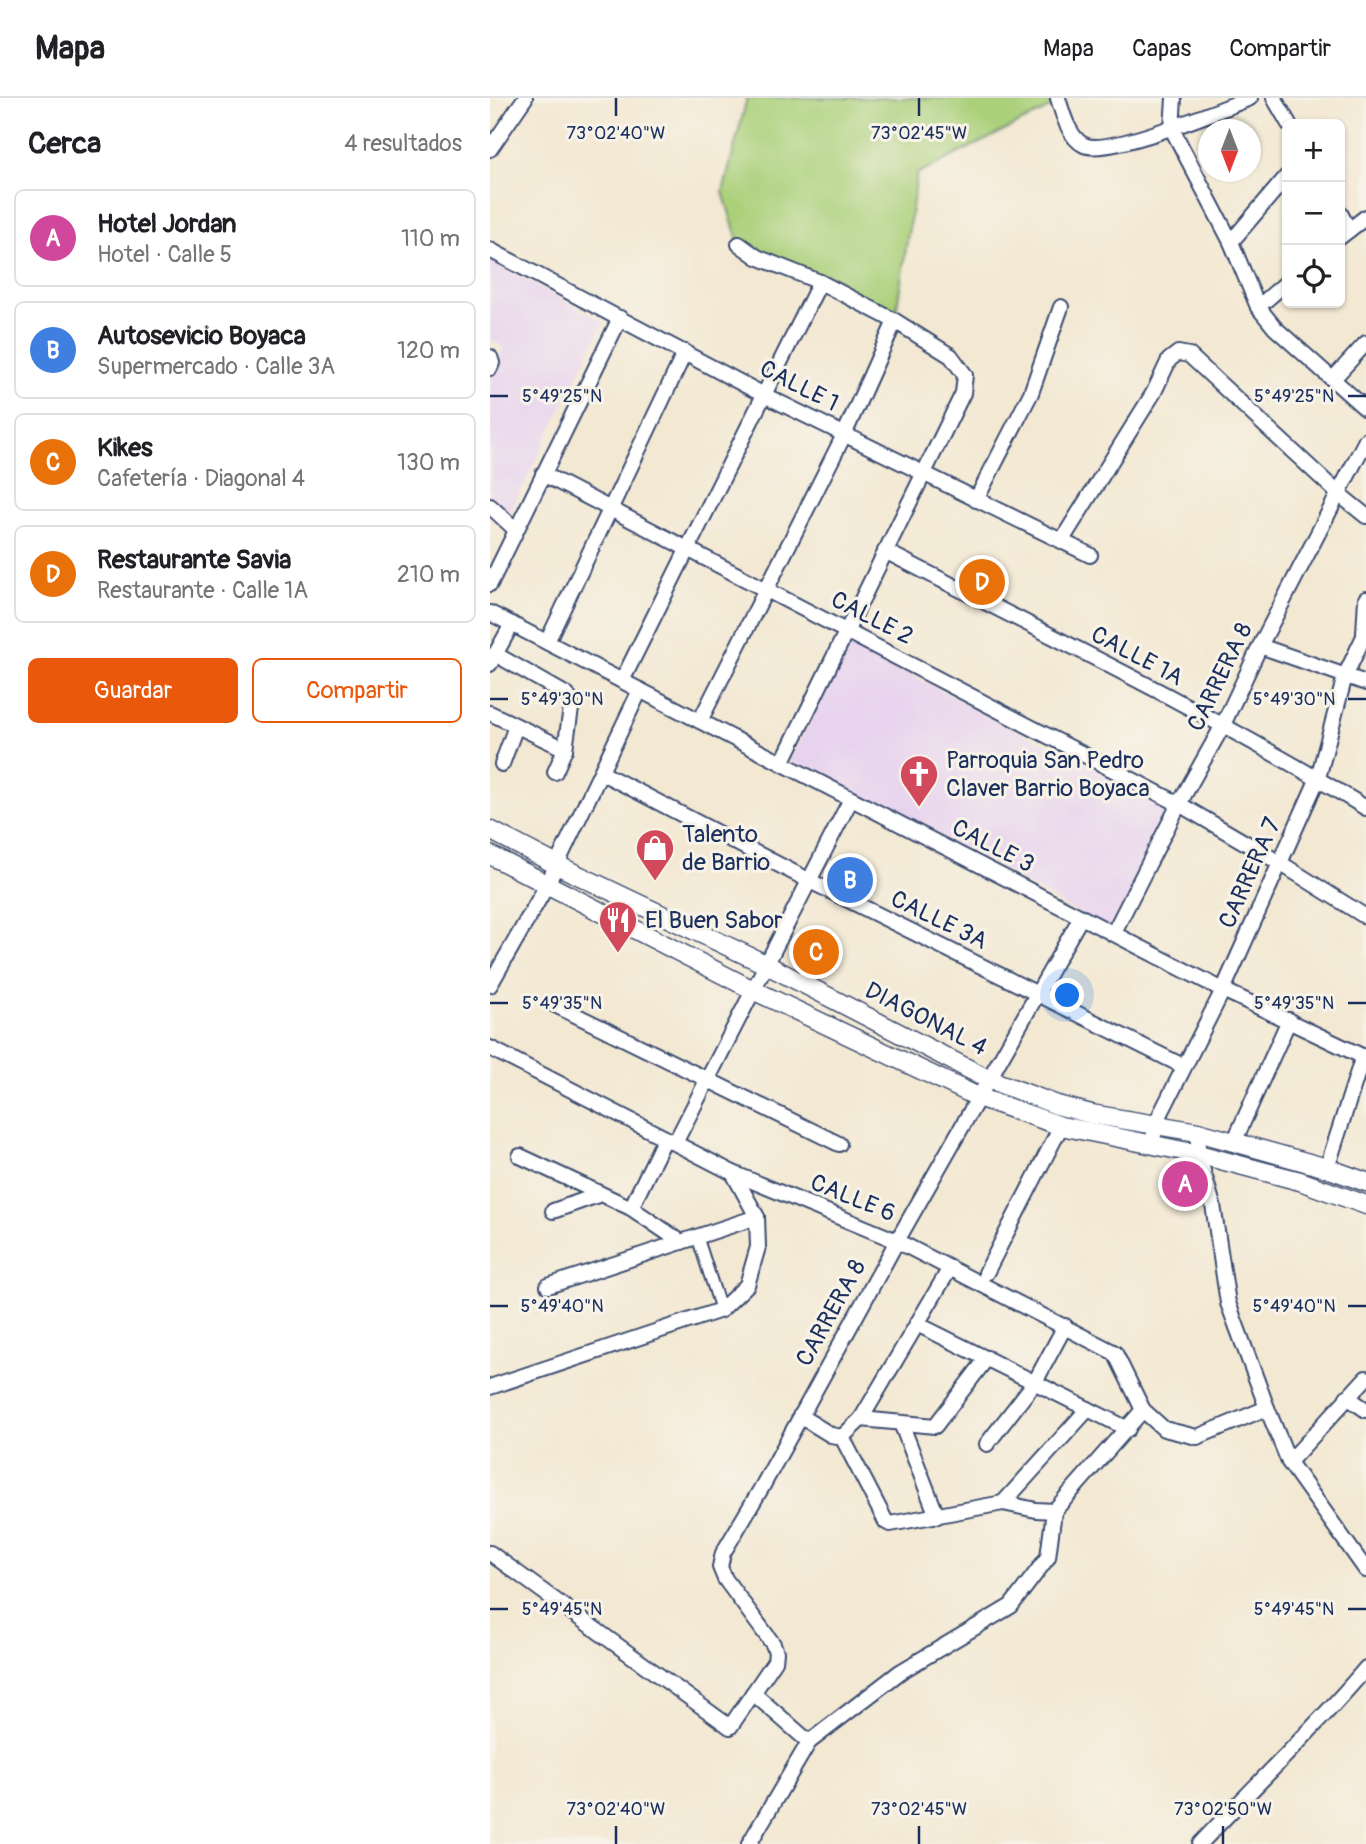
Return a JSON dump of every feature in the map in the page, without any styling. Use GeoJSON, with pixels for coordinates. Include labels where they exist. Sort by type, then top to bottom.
{"type":"FeatureCollection","features":[{"type":"Feature","properties":{"kind":"street"},"geometry":{"type":"LineString","coordinates":[[490,149],[525,98]]}},
{"type":"Feature","properties":{"kind":"street"},"geometry":{"type":"LineString","coordinates":[[1174,98],[1172,129],[1231,242],[1258,307],[1275,328],[1366,409]]}},
{"type":"Feature","properties":{"kind":"street"},"geometry":{"type":"LineString","coordinates":[[1055,100],[1076,140],[1085,146],[1098,147],[1172,129],[1250,98]]}},
{"type":"Feature","properties":{"kind":"street"},"geometry":{"type":"LineString","coordinates":[[1274,98],[1286,119]]}},
{"type":"Feature","properties":{"kind":"street"},"geometry":{"type":"LineString","coordinates":[[1231,242],[1282,182]]}},
{"type":"Feature","properties":{"kind":"street"},"geometry":{"type":"LineString","coordinates":[[1345,232],[1366,217]]}},
{"type":"Feature","properties":{"kind":"street"},"geometry":{"type":"LineString","coordinates":[[739,244],[757,257],[820,282],[895,321],[951,356],[965,375],[963,393],[782,763]]}},
{"type":"Feature","properties":{"kind":"street","name":"CALLE 1"},"geometry":{"type":"LineString","coordinates":[[490,250],[764,395],[1090,555]]}},
{"type":"Feature","properties":{"kind":"street"},"geometry":{"type":"LineString","coordinates":[[622,681],[820,282]]}},
{"type":"Feature","properties":{"kind":"street"},"geometry":{"type":"LineString","coordinates":[[1258,307],[1282,286]]}},
{"type":"Feature","properties":{"kind":"street"},"geometry":{"type":"LineString","coordinates":[[976,500],[1031,393],[1061,307]]}},
{"type":"Feature","properties":{"kind":"street"},"geometry":{"type":"LineString","coordinates":[[490,584],[620,318]]}},
{"type":"Feature","properties":{"kind":"street"},"geometry":{"type":"LineString","coordinates":[[700,721],[844,435],[895,321]]}},
{"type":"Feature","properties":{"kind":"street"},"geometry":{"type":"LineString","coordinates":[[1333,379],[1366,343]]}},
{"type":"Feature","properties":{"kind":"street"},"geometry":{"type":"LineString","coordinates":[[547,642],[685,352]]}},
{"type":"Feature","properties":{"kind":"street"},"geometry":{"type":"LineString","coordinates":[[1062,540],[1154,392],[1169,359],[1178,353],[1189,355],[1366,516]]}},
{"type":"Feature","properties":{"kind":"street","name":"CARRERA 8"},"geometry":{"type":"LineString","coordinates":[[1113,934],[1179,804],[1222,727],[1260,646],[1366,440]]}},
{"type":"Feature","properties":{"kind":"street","name":"CALLE 2"},"geometry":{"type":"LineString","coordinates":[[543,474],[1179,804]]}},
{"type":"Feature","properties":{"kind":"street"},"geometry":{"type":"LineString","coordinates":[[490,506],[516,530]]}},
{"type":"Feature","properties":{"kind":"street","name":"CALLE 1A"},"geometry":{"type":"LineString","coordinates":[[885,551],[1318,778],[1366,808]]}},
{"type":"Feature","properties":{"kind":"street"},"geometry":{"type":"LineString","coordinates":[[1365,632],[1366,598]]}},
{"type":"Feature","properties":{"kind":"street","name":"CALLE 3"},"geometry":{"type":"LineString","coordinates":[[490,613],[1223,990],[1364,1057]]}},
{"type":"Feature","properties":{"kind":"street"},"geometry":{"type":"LineString","coordinates":[[512,624],[493,659],[567,695],[572,702],[565,749],[555,772]]}},
{"type":"Feature","properties":{"kind":"street","name":"CARRERA 7"},"geometry":{"type":"LineString","coordinates":[[1153,1144],[1155,1125],[1223,990],[1318,778],[1345,676],[1365,632]]}},
{"type":"Feature","properties":{"kind":"street"},"geometry":{"type":"LineString","coordinates":[[1260,646],[1366,682]]}},
{"type":"Feature","properties":{"kind":"street"},"geometry":{"type":"LineString","coordinates":[[490,985],[547,885],[640,690]]}},
{"type":"Feature","properties":{"kind":"street"},"geometry":{"type":"LineString","coordinates":[[490,713],[565,749]]}},
{"type":"Feature","properties":{"kind":"street"},"geometry":{"type":"LineString","coordinates":[[502,764],[516,726]]}},
{"type":"Feature","properties":{"kind":"street","name":"CALLE 3A"},"geometry":{"type":"LineString","coordinates":[[602,773],[810,881],[1183,1066]]}},
{"type":"Feature","properties":{"kind":"street"},"geometry":{"type":"LineString","coordinates":[[631,1208],[709,1080],[765,964],[851,799]]}},
{"type":"Feature","properties":{"kind":"street"},"geometry":{"type":"LineString","coordinates":[[1179,804],[1364,910]]}},
{"type":"Feature","properties":{"kind":"street","name":"DIAGONAL 4"},"geometry":{"type":"LineString","coordinates":[[490,830],[557,865],[765,964],[988,1079],[1057,1105],[1091,1114],[1198,1132],[1327,1168],[1366,1182]]}},
{"type":"Feature","properties":{"kind":"street","name":"DIAGONAL 4"},"geometry":{"type":"LineString","coordinates":[[490,855],[753,990],[978,1097],[1061,1126],[1198,1154],[1300,1181],[1366,1205]]}},
{"type":"Feature","properties":{"kind":"street","name":"CARRERA 8"},"geometry":{"type":"LineString","coordinates":[[491,1556],[730,1727],[775,1661],[776,1652],[773,1644],[725,1579],[720,1567],[723,1553],[1081,917]]}},
{"type":"Feature","properties":{"kind":"street"},"geometry":{"type":"LineString","coordinates":[[553,1003],[839,1144]]}},
{"type":"Feature","properties":{"kind":"street"},"geometry":{"type":"LineString","coordinates":[[1234,1142],[1289,1020]]}},
{"type":"Feature","properties":{"kind":"street","name":"CALLE 6"},"geometry":{"type":"LineString","coordinates":[[490,1048],[733,1173],[897,1241],[1115,1353],[1143,1410],[1164,1429],[1198,1437],[1267,1408]]}},
{"type":"Feature","properties":{"kind":"street"},"geometry":{"type":"LineString","coordinates":[[1327,1168],[1364,1057]]}},
{"type":"Feature","properties":{"kind":"street"},"geometry":{"type":"LineString","coordinates":[[986,1273],[1061,1126]]}},
{"type":"Feature","properties":{"kind":"street"},"geometry":{"type":"LineString","coordinates":[[1198,1132],[1198,1154],[1213,1205],[1228,1303],[1267,1408],[1289,1462],[1366,1570]]}},
{"type":"Feature","properties":{"kind":"street"},"geometry":{"type":"LineString","coordinates":[[520,1156],[631,1208],[681,1242]]}},
{"type":"Feature","properties":{"kind":"street"},"geometry":{"type":"LineString","coordinates":[[490,1387],[721,1310],[747,1285],[758,1247],[757,1217],[733,1173]]}},
{"type":"Feature","properties":{"kind":"street"},"geometry":{"type":"LineString","coordinates":[[553,1211],[601,1194]]}},
{"type":"Feature","properties":{"kind":"street"},"geometry":{"type":"LineString","coordinates":[[548,1286],[757,1217]]}},
{"type":"Feature","properties":{"kind":"street"},"geometry":{"type":"LineString","coordinates":[[697,1236],[721,1310]]}},
{"type":"Feature","properties":{"kind":"street"},"geometry":{"type":"LineString","coordinates":[[842,1437],[861,1419],[950,1268]]}},
{"type":"Feature","properties":{"kind":"street"},"geometry":{"type":"LineString","coordinates":[[917,1324],[1128,1429]]}},
{"type":"Feature","properties":{"kind":"street"},"geometry":{"type":"LineString","coordinates":[[987,1444],[1035,1382],[1065,1326]]}},
{"type":"Feature","properties":{"kind":"street"},"geometry":{"type":"LineString","coordinates":[[861,1419],[934,1426],[987,1358]]}},
{"type":"Feature","properties":{"kind":"street"},"geometry":{"type":"LineString","coordinates":[[1289,1462],[1366,1378]]}},
{"type":"Feature","properties":{"kind":"street"},"geometry":{"type":"LineString","coordinates":[[1347,1397],[1366,1410]]}},
{"type":"Feature","properties":{"kind":"street"},"geometry":{"type":"LineString","coordinates":[[1003,1503],[1088,1409]]}},
{"type":"Feature","properties":{"kind":"street"},"geometry":{"type":"LineString","coordinates":[[749,1844],[810,1742],[901,1672],[1011,1606],[1048,1557],[1054,1511],[1143,1410]]}},
{"type":"Feature","properties":{"kind":"street"},"geometry":{"type":"LineString","coordinates":[[800,1416],[831,1435],[842,1437]]}},
{"type":"Feature","properties":{"kind":"street"},"geometry":{"type":"LineString","coordinates":[[901,1423],[937,1516]]}},
{"type":"Feature","properties":{"kind":"street"},"geometry":{"type":"LineString","coordinates":[[842,1437],[887,1521],[895,1524],[1003,1503],[1054,1511]]}},
{"type":"Feature","properties":{"kind":"street"},"geometry":{"type":"LineString","coordinates":[[1200,1844],[1252,1788],[1305,1738],[1366,1668]]}},
{"type":"Feature","properties":{"kind":"street"},"geometry":{"type":"LineString","coordinates":[[753,1693],[810,1742]]}},
{"type":"Feature","properties":{"kind":"shaded area"},"geometry":{"type":"Polygon","coordinates":[[[490,260],[604,322],[507,519],[490,504],[490,383],[503,347],[490,340],[490,260]]]}},
{"type":"Feature","properties":{"kind":"shaded area"},"geometry":{"type":"Polygon","coordinates":[[[850,643],[1049,746],[1179,804],[1113,934],[989,862],[1010,821],[987,863],[789,761],[850,643]]]}},
{"type":"Feature","properties":{"kind":"green space"},"geometry":{"type":"Polygon","coordinates":[[[747,98],[1036,98],[1060,103],[917,174],[895,321],[739,244],[723,192],[747,98]]]}},
{"type":"Feature","properties":{"kind":"place","name":"Restaurante Savia"},"geometry":{"type":"Point","coordinates":[982,582]}},
{"type":"Feature","properties":{"kind":"place","name":"Parroquia San Pedro Claver Barrio Boyaca"},"geometry":{"type":"Point","coordinates":[919,808]}},
{"type":"Feature","properties":{"kind":"place","name":"Autosevicio Boyaca"},"geometry":{"type":"Point","coordinates":[850,880]}},
{"type":"Feature","properties":{"kind":"place","name":"Talento de Barrio"},"geometry":{"type":"Point","coordinates":[655,882]}},
{"type":"Feature","properties":{"kind":"place","name":"Kikes"},"geometry":{"type":"Point","coordinates":[816,952]}},
{"type":"Feature","properties":{"kind":"place","name":"El Buen Sabor"},"geometry":{"type":"Point","coordinates":[618,954]}},
{"type":"Feature","properties":{"kind":"place","name":"Hotel Jordan"},"geometry":{"type":"Point","coordinates":[1185,1184]}}]}
